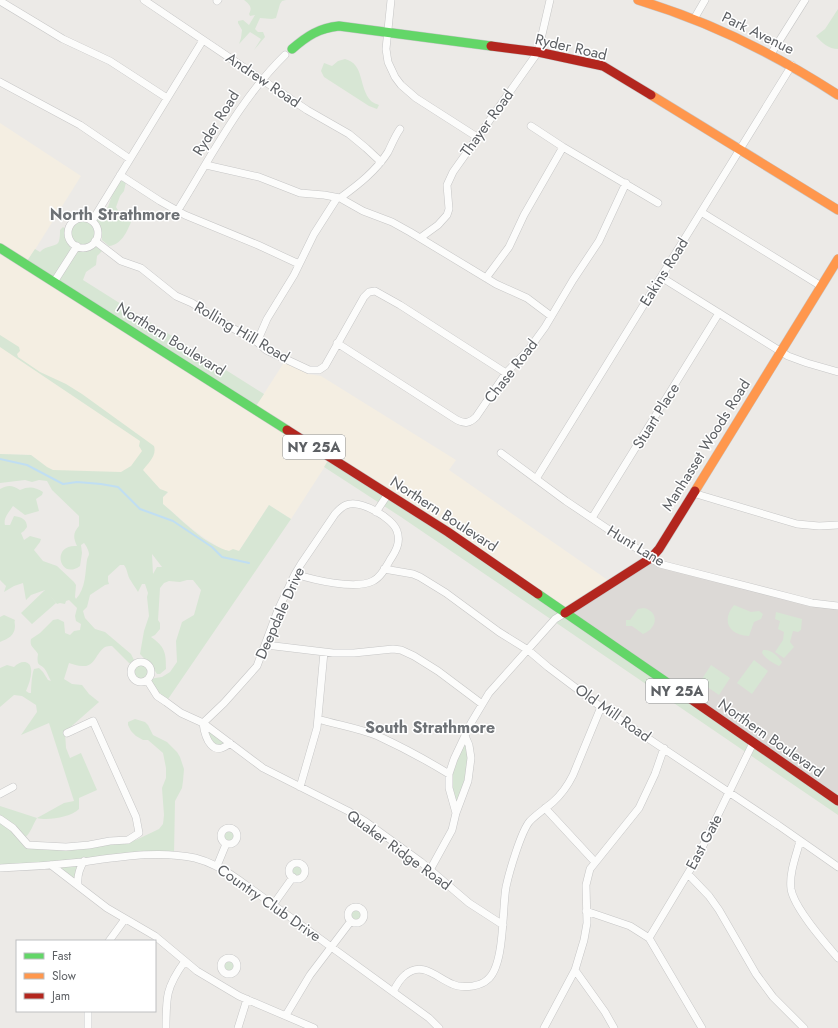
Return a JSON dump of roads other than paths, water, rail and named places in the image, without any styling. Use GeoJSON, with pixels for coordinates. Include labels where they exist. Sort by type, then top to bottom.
{"type":"FeatureCollection","features":[{"type":"Feature","properties":{"kind":"street","name":"Andrew Road"},"geometry":{"type":"LineString","coordinates":[[144,0],[312,113],[349,134],[381,162]]}},
{"type":"Feature","properties":{"kind":"street"},"geometry":{"type":"LineString","coordinates":[[391,0],[386,49],[388,62],[392,73],[400,85],[416,98],[477,137]]}},
{"type":"Feature","properties":{"kind":"street","name":"Thayer Road"},"geometry":{"type":"LineString","coordinates":[[420,238],[438,225],[447,215],[449,209],[447,190],[449,180],[458,164],[538,52],[550,0]]}},
{"type":"Feature","properties":{"kind":"street","name":"Park Avenue"},"geometry":{"type":"LineString","coordinates":[[638,0],[724,31],[792,65],[838,95]]}},
{"type":"Feature","properties":{"kind":"street"},"geometry":{"type":"LineString","coordinates":[[694,19],[705,0]]}},
{"type":"Feature","properties":{"kind":"street"},"geometry":{"type":"LineString","coordinates":[[771,54],[805,0]]}},
{"type":"Feature","properties":{"kind":"street"},"geometry":{"type":"LineString","coordinates":[[0,1],[63,39],[110,62],[167,98]]}},
{"type":"Feature","properties":{"kind":"street","name":"Ryder Road"},"geometry":{"type":"LineString","coordinates":[[178,210],[239,111],[262,79],[311,32],[323,27],[339,26],[538,52],[591,63],[610,69],[838,210]]}},
{"type":"Feature","properties":{"kind":"street"},"geometry":{"type":"LineString","coordinates":[[92,221],[203,40]]}},
{"type":"Feature","properties":{"kind":"street","name":"Eakins Road"},"geometry":{"type":"LineString","coordinates":[[536,479],[792,65]]}},
{"type":"Feature","properties":{"kind":"street"},"geometry":{"type":"LineString","coordinates":[[0,82],[80,125],[130,159]]}},
{"type":"Feature","properties":{"kind":"street"},"geometry":{"type":"LineString","coordinates":[[531,126],[563,147],[658,203]]}},
{"type":"Feature","properties":{"kind":"street"},"geometry":{"type":"LineString","coordinates":[[257,342],[267,319],[294,275],[314,234],[339,198],[362,181],[381,162],[400,129]]}},
{"type":"Feature","properties":{"kind":"street"},"geometry":{"type":"LineString","coordinates":[[486,278],[509,247],[524,215],[563,147]]}},
{"type":"Feature","properties":{"kind":"street"},"geometry":{"type":"LineString","coordinates":[[206,164],[259,177],[300,193],[339,198],[364,211],[392,222],[486,278],[527,298],[551,316]]}},
{"type":"Feature","properties":{"kind":"street"},"geometry":{"type":"LineString","coordinates":[[120,175],[160,201],[195,219],[299,264]]}},
{"type":"Feature","properties":{"kind":"street","name":"Chase Road"},"geometry":{"type":"LineString","coordinates":[[337,344],[451,416],[464,422],[470,422],[476,417],[506,373],[529,349],[551,316],[599,241],[626,184]]}},
{"type":"Feature","properties":{"kind":"street"},"geometry":{"type":"LineString","coordinates":[[702,212],[821,286]]}},
{"type":"Feature","properties":{"kind":"street"},"geometry":{"type":"LineString","coordinates":[[83,218],[92,221],[98,232],[95,241],[85,248],[76,246],[70,239],[70,225],[78,219],[83,218]]}},
{"type":"Feature","properties":{"kind":"street","name":"Rolling Hill Road"},"geometry":{"type":"LineString","coordinates":[[95,241],[121,261],[141,268],[176,296],[192,303],[257,342],[266,350],[310,370],[321,370],[325,366],[364,297],[369,292],[375,291],[400,305],[506,373]]}},
{"type":"Feature","properties":{"kind":"street"},"geometry":{"type":"LineString","coordinates":[[54,282],[76,246]]}},
{"type":"Feature","properties":{"kind":"street","name":"Northern Boulevard"},"geometry":{"type":"LineString","coordinates":[[0,247],[11,252],[25,264],[448,532],[838,801]]}},
{"type":"Feature","properties":{"kind":"street","name":"Manhasset Woods Road"},"geometry":{"type":"LineString","coordinates":[[565,614],[651,558],[659,549],[838,259]]}},
{"type":"Feature","properties":{"kind":"street"},"geometry":{"type":"LineString","coordinates":[[661,277],[781,351],[806,364],[838,372]]}},
{"type":"Feature","properties":{"kind":"street","name":"Stuart Place"},"geometry":{"type":"LineString","coordinates":[[592,518],[719,313]]}},
{"type":"Feature","properties":{"kind":"street","name":"Hunt Lane"},"geometry":{"type":"LineString","coordinates":[[501,453],[592,518],[662,564],[812,603],[838,606]]}},
{"type":"Feature","properties":{"kind":"street"},"geometry":{"type":"LineString","coordinates":[[693,493],[797,524],[818,526],[838,525]]}},
{"type":"Feature","properties":{"kind":"street"},"geometry":{"type":"LineString","coordinates":[[376,512],[388,494]]}},
{"type":"Feature","properties":{"kind":"street","name":"Deepdale Drive"},"geometry":{"type":"LineString","coordinates":[[204,723],[252,673],[260,659],[278,610],[295,574],[316,540],[341,508],[347,504],[356,503],[365,506],[393,524],[397,530],[398,544],[396,551],[375,580],[354,585],[318,581],[295,574]]}},
{"type":"Feature","properties":{"kind":"street","name":"Old Mill Road"},"geometry":{"type":"LineString","coordinates":[[384,569],[413,574],[446,593],[499,632],[528,650],[601,707],[664,748],[838,868]]}},
{"type":"Feature","properties":{"kind":"street"},"geometry":{"type":"LineString","coordinates":[[456,813],[449,788],[449,774],[454,759],[471,723],[482,704],[496,686],[555,619],[565,614]]}},
{"type":"Feature","properties":{"kind":"street"},"geometry":{"type":"LineString","coordinates":[[266,645],[324,652],[354,653],[393,649],[401,650],[438,671],[482,704]]}},
{"type":"Feature","properties":{"kind":"street"},"geometry":{"type":"LineString","coordinates":[[300,787],[314,740],[318,719],[324,652]]}},
{"type":"Feature","properties":{"kind":"street","name":"Quaker Ridge Road"},"geometry":{"type":"LineString","coordinates":[[147,680],[152,689],[161,699],[181,713],[204,723],[263,768],[348,811],[430,870],[469,903],[503,924]]}},
{"type":"Feature","properties":{"kind":"street"},"geometry":{"type":"LineString","coordinates":[[393,992],[404,976],[417,970],[429,971],[451,984],[459,986],[470,986],[484,982],[491,977],[499,954],[506,887],[522,833],[530,821],[560,795],[567,786],[601,707]]}},
{"type":"Feature","properties":{"kind":"street"},"geometry":{"type":"LineString","coordinates":[[318,719],[377,736],[420,757],[449,774]]}},
{"type":"Feature","properties":{"kind":"street"},"geometry":{"type":"LineString","coordinates":[[0,819],[13,828],[28,845],[58,847],[89,845],[110,841],[128,840],[139,833],[136,817],[93,721],[67,733]]}},
{"type":"Feature","properties":{"kind":"street"},"geometry":{"type":"LineString","coordinates":[[204,723],[206,737],[212,746],[221,748],[226,747],[230,743]]}},
{"type":"Feature","properties":{"kind":"street"},"geometry":{"type":"LineString","coordinates":[[430,870],[452,830],[456,813],[468,781],[471,758],[466,736]]}},
{"type":"Feature","properties":{"kind":"street","name":"East Gate"},"geometry":{"type":"LineString","coordinates":[[649,938],[696,860],[730,793],[753,743]]}},
{"type":"Feature","properties":{"kind":"street"},"geometry":{"type":"LineString","coordinates":[[544,1028],[575,970],[584,940],[587,922],[586,885],[590,869],[639,808],[652,781],[664,748]]}},
{"type":"Feature","properties":{"kind":"street"},"geometry":{"type":"LineString","coordinates":[[0,794],[13,787]]}},
{"type":"Feature","properties":{"kind":"street"},"geometry":{"type":"LineString","coordinates":[[545,808],[595,862]]}},
{"type":"Feature","properties":{"kind":"street"},"geometry":{"type":"LineString","coordinates":[[800,841],[791,881],[794,898],[811,924],[838,958]]}},
{"type":"Feature","properties":{"kind":"street"},"geometry":{"type":"LineString","coordinates":[[217,866],[226,844]]}},
{"type":"Feature","properties":{"kind":"street","name":"Country Club Drive"},"geometry":{"type":"LineString","coordinates":[[0,868],[51,865],[169,854],[196,858],[230,873],[429,1018],[439,1028]]}},
{"type":"Feature","properties":{"kind":"street"},"geometry":{"type":"LineString","coordinates":[[78,886],[78,876],[84,861]]}},
{"type":"Feature","properties":{"kind":"street"},"geometry":{"type":"LineString","coordinates":[[51,865],[103,906],[154,936],[194,969],[218,984],[247,999],[314,1028]]}},
{"type":"Feature","properties":{"kind":"street"},"geometry":{"type":"LineString","coordinates":[[688,874],[720,910],[756,974],[773,997],[804,1028]]}},
{"type":"Feature","properties":{"kind":"street"},"geometry":{"type":"LineString","coordinates":[[273,905],[293,877]]}},
{"type":"Feature","properties":{"kind":"street"},"geometry":{"type":"LineString","coordinates":[[586,911],[630,926],[649,938],[702,1028]]}},
{"type":"Feature","properties":{"kind":"street"},"geometry":{"type":"LineString","coordinates":[[110,940],[124,919]]}},
{"type":"Feature","properties":{"kind":"street"},"geometry":{"type":"LineString","coordinates":[[286,1015],[310,975],[351,921]]}},
{"type":"Feature","properties":{"kind":"street"},"geometry":{"type":"LineString","coordinates":[[166,1028],[168,989],[185,961]]}},
{"type":"Feature","properties":{"kind":"street"},"geometry":{"type":"LineString","coordinates":[[575,970],[605,1012],[614,1028]]}},
{"type":"Feature","properties":{"kind":"street"},"geometry":{"type":"LineString","coordinates":[[218,984],[225,973]]}},
{"type":"Feature","properties":{"kind":"street"},"geometry":{"type":"LineString","coordinates":[[238,1028],[247,999]]}},
{"type":"Feature","properties":{"kind":"street"},"geometry":{"type":"LineString","coordinates":[[88,1012],[88,1028]]}},
{"type":"Feature","properties":{"kind":"waterway"},"geometry":{"type":"LineString","coordinates":[[0,459],[27,465],[63,484],[77,482],[118,487],[140,509],[173,521],[212,547],[222,557],[249,563]]}},
{"type":"Feature","properties":{"kind":"district","name":"North Strathmore"},"geometry":{"type":"Point","coordinates":[115,214]}},
{"type":"Feature","properties":{"kind":"district","name":"South Strathmore"},"geometry":{"type":"Point","coordinates":[430,727]}}]}
